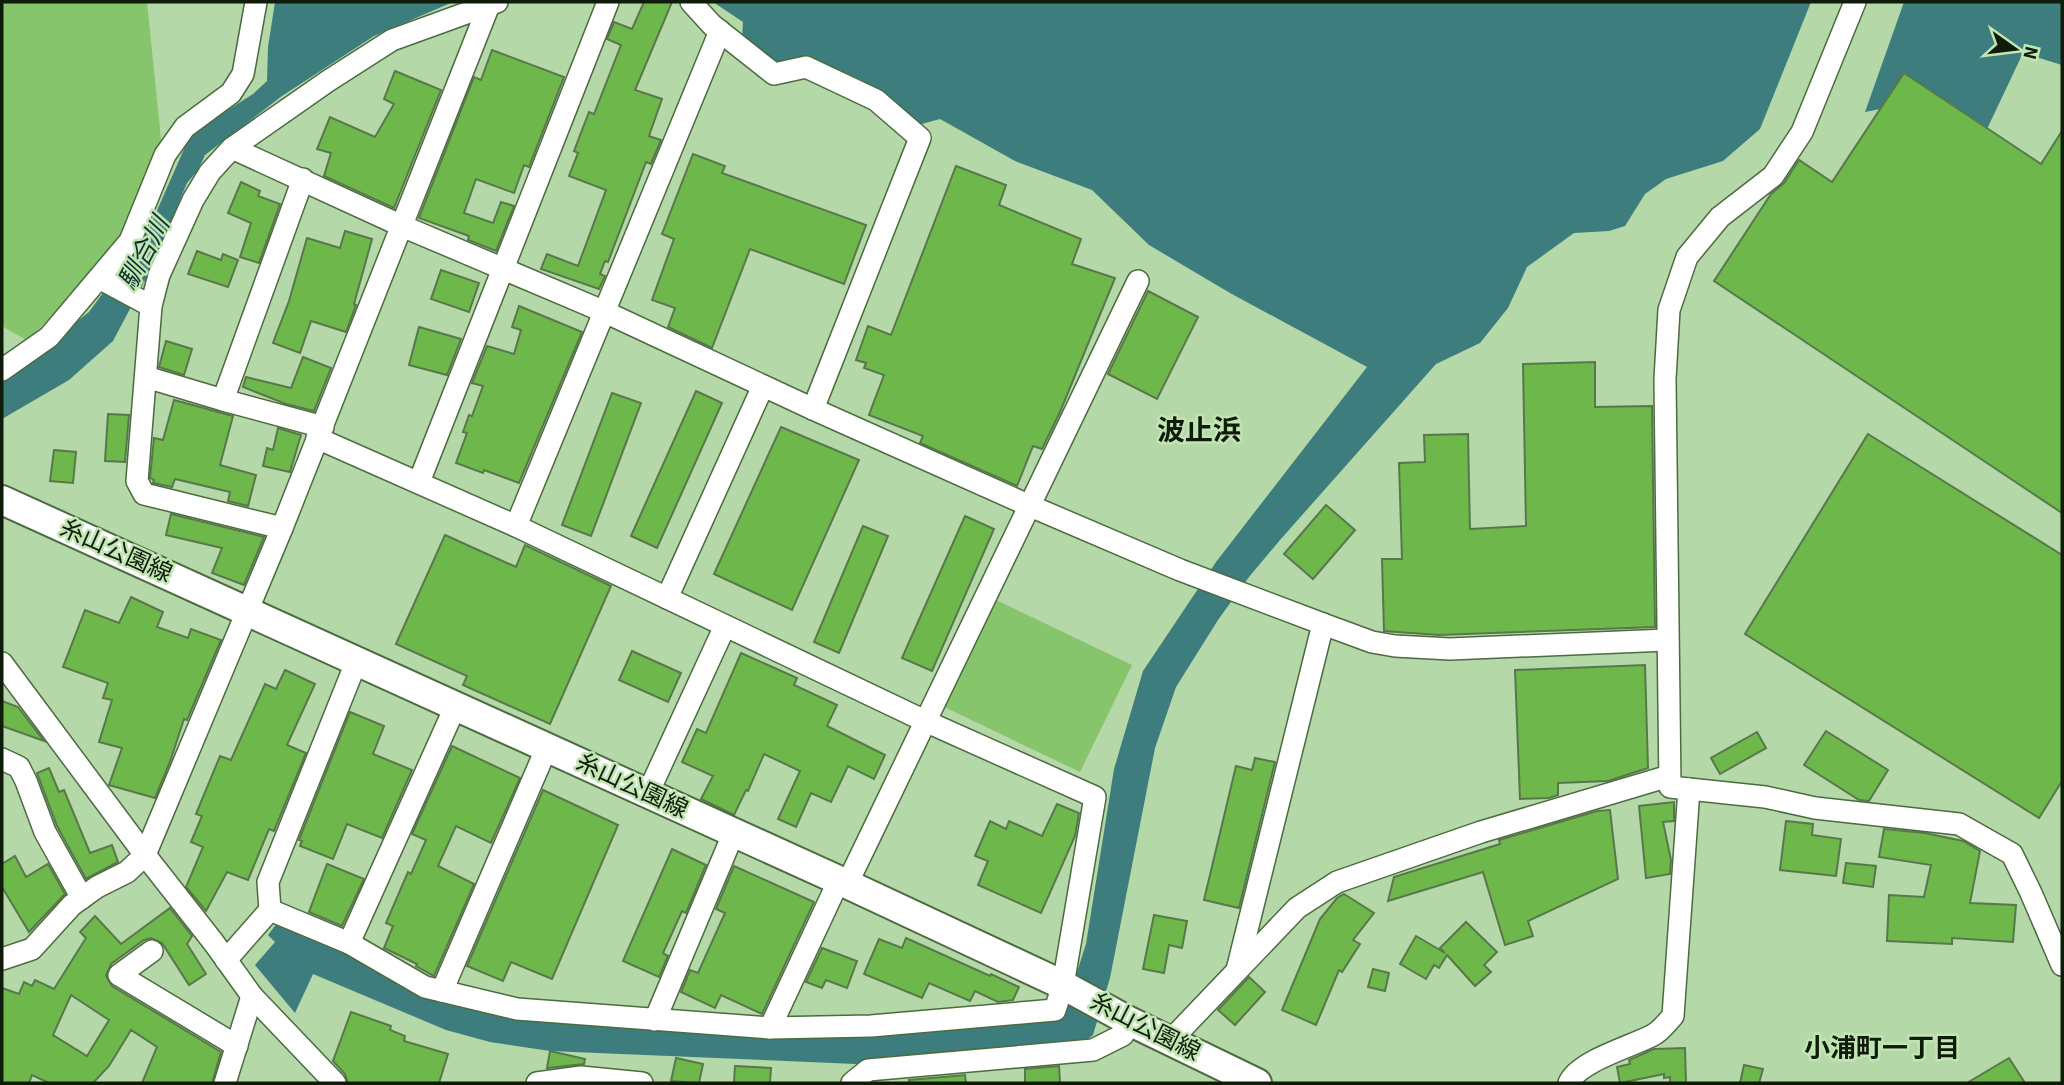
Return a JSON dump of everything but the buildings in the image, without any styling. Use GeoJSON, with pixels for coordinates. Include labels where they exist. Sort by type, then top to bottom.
{"type":"FeatureCollection","features":[{"type":"Feature","properties":{"kind":"main road","name":"糸山公園線"},"geometry":{"type":"LineString","coordinates":[[2,500],[843,882],[1063,985],[1129,1021],[1257,1083]]}},
{"type":"Feature","properties":{"kind":"street"},"geometry":{"type":"LineString","coordinates":[[2,370],[49,337],[130,241],[165,155],[185,127],[231,93],[243,74],[256,2]]}},
{"type":"Feature","properties":{"kind":"street"},"geometry":{"type":"LineString","coordinates":[[419,482],[608,2]]}},
{"type":"Feature","properties":{"kind":"street"},"geometry":{"type":"LineString","coordinates":[[691,2],[720,31],[774,74],[806,67],[876,100],[920,138],[813,409]]}},
{"type":"Feature","properties":{"kind":"street"},"geometry":{"type":"LineString","coordinates":[[1855,2],[1802,132],[1773,176],[1720,217],[1687,257],[1669,310],[1665,379],[1670,787],[1765,797],[1815,808],[1959,824],[2012,855],[2048,928],[2062,965]]}},
{"type":"Feature","properties":{"kind":"street"},"geometry":{"type":"LineString","coordinates":[[282,528],[144,494],[137,481],[150,306],[159,275],[193,200],[210,172],[232,148],[392,40],[493,3]]}},
{"type":"Feature","properties":{"kind":"street"},"geometry":{"type":"LineString","coordinates":[[2,959],[32,949],[72,905],[97,887],[127,872],[145,855],[282,528],[401,226],[493,3]]}},
{"type":"Feature","properties":{"kind":"street"},"geometry":{"type":"LineString","coordinates":[[516,526],[720,31]]}},
{"type":"Feature","properties":{"kind":"street"},"geometry":{"type":"LineString","coordinates":[[232,148],[401,226],[605,312],[1028,505],[1217,584],[1372,642],[1450,649],[1667,640]]}},
{"type":"Feature","properties":{"kind":"street"},"geometry":{"type":"LineString","coordinates":[[223,400],[303,179]]}},
{"type":"Feature","properties":{"kind":"street"},"geometry":{"type":"LineString","coordinates":[[100,278],[150,306]]}},
{"type":"Feature","properties":{"kind":"street"},"geometry":{"type":"LineString","coordinates":[[770,1028],[925,721],[1138,281]]}},
{"type":"Feature","properties":{"kind":"street"},"geometry":{"type":"LineString","coordinates":[[146,377],[320,433],[925,721],[1095,797],[1063,985],[1055,1010],[871,1026],[770,1028],[517,1009],[425,987],[349,943],[270,911]]}},
{"type":"Feature","properties":{"kind":"street"},"geometry":{"type":"LineString","coordinates":[[667,598],[763,386]]}},
{"type":"Feature","properties":{"kind":"street"},"geometry":{"type":"LineString","coordinates":[[1237,970],[1323,624]]}},
{"type":"Feature","properties":{"kind":"street"},"geometry":{"type":"LineString","coordinates":[[648,793],[725,626]]}},
{"type":"Feature","properties":{"kind":"street"},"geometry":{"type":"LineString","coordinates":[[226,960],[270,911],[268,882],[357,660]]}},
{"type":"Feature","properties":{"kind":"street"},"geometry":{"type":"LineString","coordinates":[[2,663],[252,996],[330,1082]]}},
{"type":"Feature","properties":{"kind":"street"},"geometry":{"type":"LineString","coordinates":[[349,943],[456,705]]}},
{"type":"Feature","properties":{"kind":"street"},"geometry":{"type":"LineString","coordinates":[[442,991],[547,747]]}},
{"type":"Feature","properties":{"kind":"street"},"geometry":{"type":"LineString","coordinates":[[2,759],[19,767],[45,832],[82,898]]}},
{"type":"Feature","properties":{"kind":"street"},"geometry":{"type":"LineString","coordinates":[[1170,1041],[1297,908],[1337,882],[1481,832],[1669,776]]}},
{"type":"Feature","properties":{"kind":"street"},"geometry":{"type":"LineString","coordinates":[[1569,1083],[1572,1077],[1605,1055],[1656,1034],[1673,1016],[1689,789]]}},
{"type":"Feature","properties":{"kind":"street"},"geometry":{"type":"LineString","coordinates":[[655,1020],[734,832]]}},
{"type":"Feature","properties":{"kind":"street"},"geometry":{"type":"LineString","coordinates":[[152,951],[119,975],[237,1046]]}},
{"type":"Feature","properties":{"kind":"street"},"geometry":{"type":"LineString","coordinates":[[225,1083],[252,996]]}},
{"type":"Feature","properties":{"kind":"street"},"geometry":{"type":"LineString","coordinates":[[852,1083],[868,1070],[1093,1050],[1123,1035],[1129,1021]]}},
{"type":"Feature","properties":{"kind":"street"},"geometry":{"type":"LineString","coordinates":[[537,1083],[580,1077],[642,1083]]}},
{"type":"Feature","properties":{"kind":"green space"},"geometry":{"type":"Polygon","coordinates":[[[2,2],[147,2],[161,139],[124,237],[28,341],[2,326],[2,2]]]}},
{"type":"Feature","properties":{"kind":"green space"},"geometry":{"type":"Polygon","coordinates":[[[994,599],[1132,665],[1080,772],[942,706],[994,599]]]}},
{"type":"Feature","properties":{"kind":"water","name":"馴合川"},"geometry":{"type":"Polygon","coordinates":[[[275,2],[453,2],[374,36],[282,96],[205,155],[198,170],[187,183],[150,271],[113,341],[69,380],[2,419],[2,375],[33,356],[89,312],[148,231],[188,140],[267,81],[268,47],[275,2]]]}},
{"type":"Feature","properties":{"kind":"water"},"geometry":{"type":"Polygon","coordinates":[[[713,2],[1811,2],[1760,129],[1723,161],[1666,179],[1645,194],[1625,226],[1609,231],[1574,233],[1527,267],[1508,308],[1480,343],[1436,364],[1280,540],[1218,620],[1176,687],[1155,748],[1110,978],[1093,1035],[1084,1042],[1036,1044],[879,1065],[550,1051],[490,1042],[446,1030],[313,974],[295,1013],[255,965],[275,942],[268,935],[277,923],[355,952],[430,994],[658,1028],[1063,1016],[1086,944],[1114,769],[1143,671],[1216,562],[1367,367],[1230,293],[1149,245],[1092,190],[1015,161],[940,119],[918,125],[863,81],[809,56],[777,64],[742,38],[743,22],[713,2]]]}},
{"type":"Feature","properties":{"kind":"water"},"geometry":{"type":"Polygon","coordinates":[[[1904,2],[2062,2],[2062,65],[2023,53],[1987,129],[1910,103],[1865,112],[1904,2]]]}},
{"type":"Feature","properties":{"kind":"district","name":"波止浜"},"geometry":{"type":"Point","coordinates":[1199,431]}},
{"type":"Feature","properties":{"kind":"district","name":"小浦町一丁目"},"geometry":{"type":"Point","coordinates":[1882,1048]}}]}
